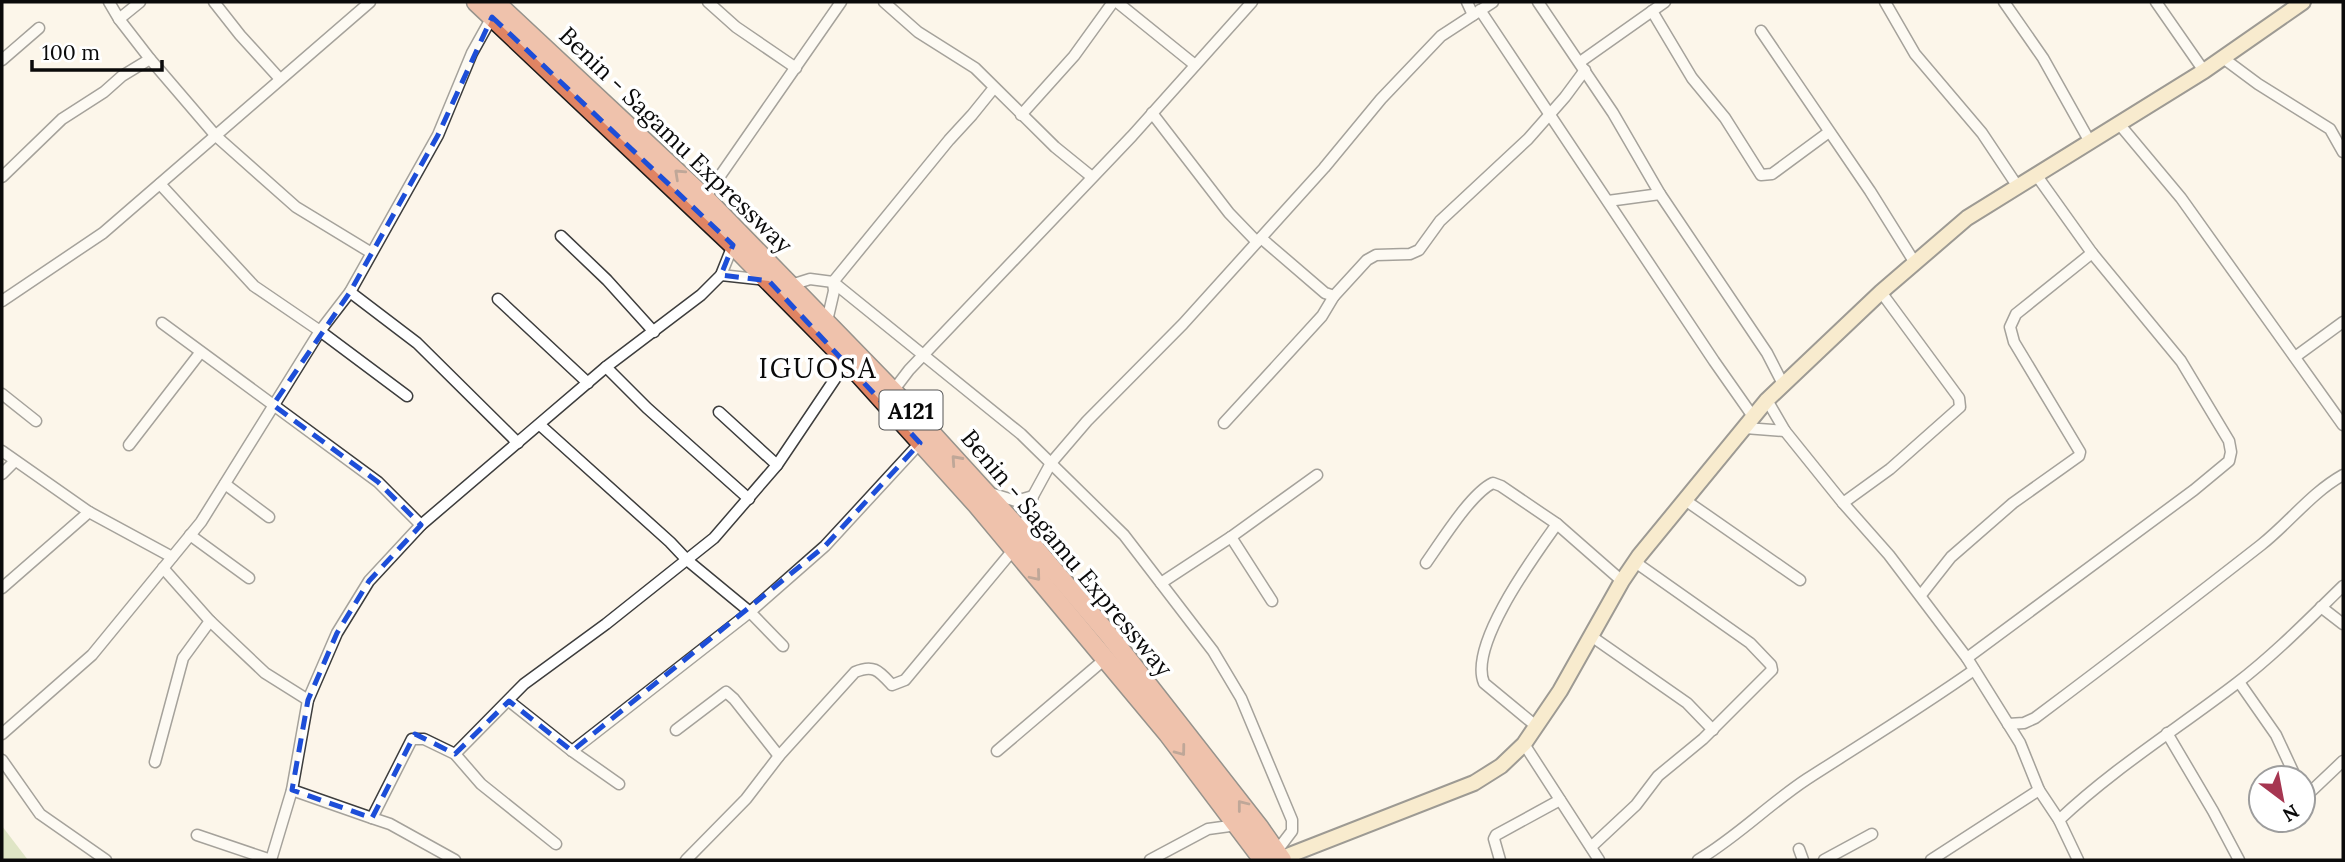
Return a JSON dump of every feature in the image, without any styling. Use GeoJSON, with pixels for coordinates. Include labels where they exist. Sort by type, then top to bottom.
{"type":"FeatureCollection","features":[{"type":"Feature","properties":{"kind":"highway","name":"A121"},"geometry":{"type":"LineString","coordinates":[[476,2],[493,9],[733,245],[847,361],[977,505],[1018,541],[1105,659],[1168,734],[1237,825],[1276,858]]}},
{"type":"Feature","properties":{"kind":"highway","name":"Benin - Sagamu Expressway"},"geometry":{"type":"LineString","coordinates":[[493,9],[706,199],[894,391],[984,491],[1018,541],[1109,635],[1276,858]]}},
{"type":"Feature","properties":{"kind":"street"},"geometry":{"type":"LineString","coordinates":[[109,2],[150,59],[216,136],[296,207],[370,252]]}},
{"type":"Feature","properties":{"kind":"street"},"geometry":{"type":"LineString","coordinates":[[119,19],[140,2]]}},
{"type":"Feature","properties":{"kind":"street"},"geometry":{"type":"LineString","coordinates":[[214,2],[280,79]]}},
{"type":"Feature","properties":{"kind":"street"},"geometry":{"type":"LineString","coordinates":[[2,301],[96,239],[370,2]]}},
{"type":"Feature","properties":{"kind":"street"},"geometry":{"type":"LineString","coordinates":[[708,2],[736,27],[796,68]]}},
{"type":"Feature","properties":{"kind":"street"},"geometry":{"type":"LineString","coordinates":[[687,201],[706,199],[841,2]]}},
{"type":"Feature","properties":{"kind":"street"},"geometry":{"type":"LineString","coordinates":[[884,2],[918,32],[975,68],[993,89],[1055,147],[1092,177]]}},
{"type":"Feature","properties":{"kind":"street"},"geometry":{"type":"LineString","coordinates":[[1021,115],[1074,56],[1115,2],[1195,65]]}},
{"type":"Feature","properties":{"kind":"street"},"geometry":{"type":"LineString","coordinates":[[894,391],[908,370],[1152,113],[1252,2]]}},
{"type":"Feature","properties":{"kind":"street"},"geometry":{"type":"LineString","coordinates":[[1467,2],[1608,201],[1714,361],[1749,423],[1785,431]]}},
{"type":"Feature","properties":{"kind":"street"},"geometry":{"type":"LineString","coordinates":[[686,860],[746,799],[779,756],[855,672],[866,668],[874,669],[891,685],[905,680],[1018,541],[1033,496],[1051,463],[1087,421],[1183,324],[1324,167],[1381,99],[1441,36],[1493,2]]}},
{"type":"Feature","properties":{"kind":"street"},"geometry":{"type":"LineString","coordinates":[[1526,2],[1540,5],[1553,2]]}},
{"type":"Feature","properties":{"kind":"street"},"geometry":{"type":"LineString","coordinates":[[1224,423],[1322,316],[1334,296],[1367,260],[1376,255],[1410,254],[1419,250],[1440,221],[1469,197],[1549,115],[1583,66],[1665,2]]}},
{"type":"Feature","properties":{"kind":"street"},"geometry":{"type":"LineString","coordinates":[[1885,2],[1915,54],[1982,133],[2018,187]]}},
{"type":"Feature","properties":{"kind":"street"},"geometry":{"type":"LineString","coordinates":[[2004,2],[2043,58],[2090,142]]}},
{"type":"Feature","properties":{"kind":"street"},"geometry":{"type":"LineString","coordinates":[[2156,2],[2204,71]]}},
{"type":"Feature","properties":{"kind":"street"},"geometry":{"type":"LineString","coordinates":[[1276,858],[1474,783],[1501,766],[1524,744],[1560,691],[1635,562],[1767,400],[1881,292],[1967,218],[2204,71],[2303,2]]}},
{"type":"Feature","properties":{"kind":"street"},"geometry":{"type":"LineString","coordinates":[[1540,5],[1583,66],[1660,194],[1767,353],[1784,386]]}},
{"type":"Feature","properties":{"kind":"street"},"geometry":{"type":"LineString","coordinates":[[2,734],[92,655],[190,535],[225,484],[320,331],[350,292],[370,252],[438,135],[493,9]]}},
{"type":"Feature","properties":{"kind":"street"},"geometry":{"type":"LineString","coordinates":[[1652,11],[1692,78],[1726,118],[1761,175],[1772,174],[1829,132]]}},
{"type":"Feature","properties":{"kind":"street"},"geometry":{"type":"LineString","coordinates":[[2,60],[39,28]]}},
{"type":"Feature","properties":{"kind":"street"},"geometry":{"type":"LineString","coordinates":[[1761,31],[1870,191],[1915,263]]}},
{"type":"Feature","properties":{"kind":"street"},"geometry":{"type":"LineString","coordinates":[[2224,58],[2258,84],[2330,130],[2343,152]]}},
{"type":"Feature","properties":{"kind":"street"},"geometry":{"type":"LineString","coordinates":[[2,177],[62,119],[150,59]]}},
{"type":"Feature","properties":{"kind":"street"},"geometry":{"type":"LineString","coordinates":[[827,321],[834,291],[833,282],[993,89]]}},
{"type":"Feature","properties":{"kind":"street"},"geometry":{"type":"LineString","coordinates":[[1152,113],[1229,213],[1325,293],[1334,296]]}},
{"type":"Feature","properties":{"kind":"street"},"geometry":{"type":"LineString","coordinates":[[2120,125],[2181,198],[2343,425]]}},
{"type":"Feature","properties":{"kind":"street"},"geometry":{"type":"LineString","coordinates":[[1967,658],[2194,490],[2229,461],[2231,452],[2229,441],[2181,361],[2092,253],[2037,176]]}},
{"type":"Feature","properties":{"kind":"street"},"geometry":{"type":"LineString","coordinates":[[160,184],[254,286],[407,396]]}},
{"type":"Feature","properties":{"kind":"street"},"geometry":{"type":"LineString","coordinates":[[1608,201],[1660,194]]}},
{"type":"Feature","properties":{"kind":"street"},"geometry":{"type":"LineString","coordinates":[[561,236],[654,331]]}},
{"type":"Feature","properties":{"kind":"street"},"geometry":{"type":"LineString","coordinates":[[197,835],[271,860],[292,790],[308,700],[337,633],[369,581],[421,525],[606,367],[701,295],[721,275],[733,245]]}},
{"type":"Feature","properties":{"kind":"street"},"geometry":{"type":"LineString","coordinates":[[1921,595],[1951,557],[2013,503],[2079,456],[2080,452],[2014,342],[2010,327],[2016,314],[2092,253]]}},
{"type":"Feature","properties":{"kind":"street"},"geometry":{"type":"LineString","coordinates":[[721,275],[769,281]]}},
{"type":"Feature","properties":{"kind":"street"},"geometry":{"type":"LineString","coordinates":[[791,285],[810,279],[833,282],[1021,434],[1124,535],[1213,651],[1246,709],[1292,820],[1293,831],[1276,858]]}},
{"type":"Feature","properties":{"kind":"street"},"geometry":{"type":"LineString","coordinates":[[350,292],[417,343],[518,443]]}},
{"type":"Feature","properties":{"kind":"street"},"geometry":{"type":"LineString","coordinates":[[1843,503],[1890,469],[1960,407],[1959,398],[1881,292]]}},
{"type":"Feature","properties":{"kind":"street"},"geometry":{"type":"LineString","coordinates":[[498,299],[588,383]]}},
{"type":"Feature","properties":{"kind":"street"},"geometry":{"type":"LineString","coordinates":[[2295,357],[2343,322]]}},
{"type":"Feature","properties":{"kind":"street"},"geometry":{"type":"LineString","coordinates":[[162,323],[378,482],[421,525]]}},
{"type":"Feature","properties":{"kind":"street"},"geometry":{"type":"LineString","coordinates":[[129,445],[200,353]]}},
{"type":"Feature","properties":{"kind":"street"},"geometry":{"type":"LineString","coordinates":[[455,754],[524,684],[714,538],[777,465],[847,361]]}},
{"type":"Feature","properties":{"kind":"street"},"geometry":{"type":"LineString","coordinates":[[606,367],[674,434],[749,499]]}},
{"type":"Feature","properties":{"kind":"street"},"geometry":{"type":"LineString","coordinates":[[2,394],[36,421]]}},
{"type":"Feature","properties":{"kind":"street"},"geometry":{"type":"LineString","coordinates":[[1767,400],[1785,431],[1921,595],[1967,658],[2020,743],[2039,790],[2059,820],[2078,860]]}},
{"type":"Feature","properties":{"kind":"street"},"geometry":{"type":"LineString","coordinates":[[719,412],[777,465]]}},
{"type":"Feature","properties":{"kind":"street"},"geometry":{"type":"LineString","coordinates":[[540,425],[687,560],[750,612],[783,646]]}},
{"type":"Feature","properties":{"kind":"street"},"geometry":{"type":"LineString","coordinates":[[572,751],[750,612],[825,546],[920,443]]}},
{"type":"Feature","properties":{"kind":"street"},"geometry":{"type":"LineString","coordinates":[[2,451],[89,512],[172,557]]}},
{"type":"Feature","properties":{"kind":"street"},"geometry":{"type":"LineString","coordinates":[[2,474],[15,461]]}},
{"type":"Feature","properties":{"kind":"street"},"geometry":{"type":"LineString","coordinates":[[1161,583],[1317,475]]}},
{"type":"Feature","properties":{"kind":"street"},"geometry":{"type":"LineString","coordinates":[[2008,724],[2024,723],[2035,718],[2171,616],[2267,540],[2328,483],[2343,475]]}},
{"type":"Feature","properties":{"kind":"street"},"geometry":{"type":"LineString","coordinates":[[1426,563],[1475,497],[1485,486],[1493,483],[1557,524],[1622,581]]}},
{"type":"Feature","properties":{"kind":"street"},"geometry":{"type":"LineString","coordinates":[[225,484],[269,517]]}},
{"type":"Feature","properties":{"kind":"street"},"geometry":{"type":"LineString","coordinates":[[984,491],[1016,501],[1033,496]]}},
{"type":"Feature","properties":{"kind":"street"},"geometry":{"type":"LineString","coordinates":[[1685,500],[1800,580]]}},
{"type":"Feature","properties":{"kind":"street"},"geometry":{"type":"LineString","coordinates":[[2,588],[89,512]]}},
{"type":"Feature","properties":{"kind":"street"},"geometry":{"type":"LineString","coordinates":[[1536,726],[1484,683],[1481,676],[1494,622],[1530,562],[1557,524]]}},
{"type":"Feature","properties":{"kind":"street"},"geometry":{"type":"LineString","coordinates":[[190,535],[249,578]]}},
{"type":"Feature","properties":{"kind":"street"},"geometry":{"type":"LineString","coordinates":[[1231,537],[1272,601]]}},
{"type":"Feature","properties":{"kind":"street"},"geometry":{"type":"LineString","coordinates":[[1591,847],[1636,805],[1658,776],[1713,730],[1770,674],[1771,665],[1749,643],[1635,562]]}},
{"type":"Feature","properties":{"kind":"street"},"geometry":{"type":"LineString","coordinates":[[163,568],[210,621],[265,673],[308,700]]}},
{"type":"Feature","properties":{"kind":"street"},"geometry":{"type":"LineString","coordinates":[[2059,820],[2083,797],[2239,682],[2343,586]]}},
{"type":"Feature","properties":{"kind":"street"},"geometry":{"type":"LineString","coordinates":[[2321,607],[2343,624]]}},
{"type":"Feature","properties":{"kind":"street"},"geometry":{"type":"LineString","coordinates":[[155,762],[183,658],[210,621]]}},
{"type":"Feature","properties":{"kind":"street"},"geometry":{"type":"LineString","coordinates":[[1591,636],[1687,702],[1713,730]]}},
{"type":"Feature","properties":{"kind":"street"},"geometry":{"type":"LineString","coordinates":[[997,751],[1105,659]]}},
{"type":"Feature","properties":{"kind":"street"},"geometry":{"type":"LineString","coordinates":[[1698,860],[1722,846],[1805,780],[1975,670]]}},
{"type":"Feature","properties":{"kind":"street"},"geometry":{"type":"LineString","coordinates":[[2239,682],[2276,735],[2289,764]]}},
{"type":"Feature","properties":{"kind":"street"},"geometry":{"type":"LineString","coordinates":[[676,730],[726,692],[779,756]]}},
{"type":"Feature","properties":{"kind":"street"},"geometry":{"type":"LineString","coordinates":[[509,701],[619,784]]}},
{"type":"Feature","properties":{"kind":"street"},"geometry":{"type":"LineString","coordinates":[[2167,733],[2239,860]]}},
{"type":"Feature","properties":{"kind":"street"},"geometry":{"type":"LineString","coordinates":[[372,818],[412,739],[424,739],[455,754],[481,785],[556,844]]}},
{"type":"Feature","properties":{"kind":"street"},"geometry":{"type":"LineString","coordinates":[[1524,744],[1600,860]]}},
{"type":"Feature","properties":{"kind":"street"},"geometry":{"type":"LineString","coordinates":[[2,760],[40,814],[106,860]]}},
{"type":"Feature","properties":{"kind":"street"},"geometry":{"type":"LineString","coordinates":[[2317,786],[2343,761]]}},
{"type":"Feature","properties":{"kind":"street"},"geometry":{"type":"LineString","coordinates":[[292,790],[390,824],[455,860]]}},
{"type":"Feature","properties":{"kind":"street"},"geometry":{"type":"LineString","coordinates":[[1931,860],[2039,790]]}},
{"type":"Feature","properties":{"kind":"street"},"geometry":{"type":"LineString","coordinates":[[1500,860],[1494,839],[1496,835],[1560,800]]}},
{"type":"Feature","properties":{"kind":"street"},"geometry":{"type":"LineString","coordinates":[[1150,860],[1208,830],[1237,825]]}},
{"type":"Feature","properties":{"kind":"street"},"geometry":{"type":"LineString","coordinates":[[1824,860],[1872,834]]}},
{"type":"Feature","properties":{"kind":"street"},"geometry":{"type":"LineString","coordinates":[[1799,849],[1803,860]]}},
{"type":"Feature","properties":{"kind":"highlighted area"},"geometry":{"type":"Polygon","coordinates":[[[492,17],[733,245],[721,275],[769,281],[920,443],[825,546],[572,751],[509,701],[455,754],[415,734],[372,818],[292,790],[308,700],[337,633],[369,581],[421,525],[378,482],[273,405],[350,292],[438,135],[492,17]]]}},
{"type":"Feature","properties":{"kind":"green space"},"geometry":{"type":"Polygon","coordinates":[[[2,826],[28,860],[2,860],[2,826]]]}},
{"type":"Feature","properties":{"kind":"district","name":"IGUOSA"},"geometry":{"type":"Point","coordinates":[818,368]}}]}
